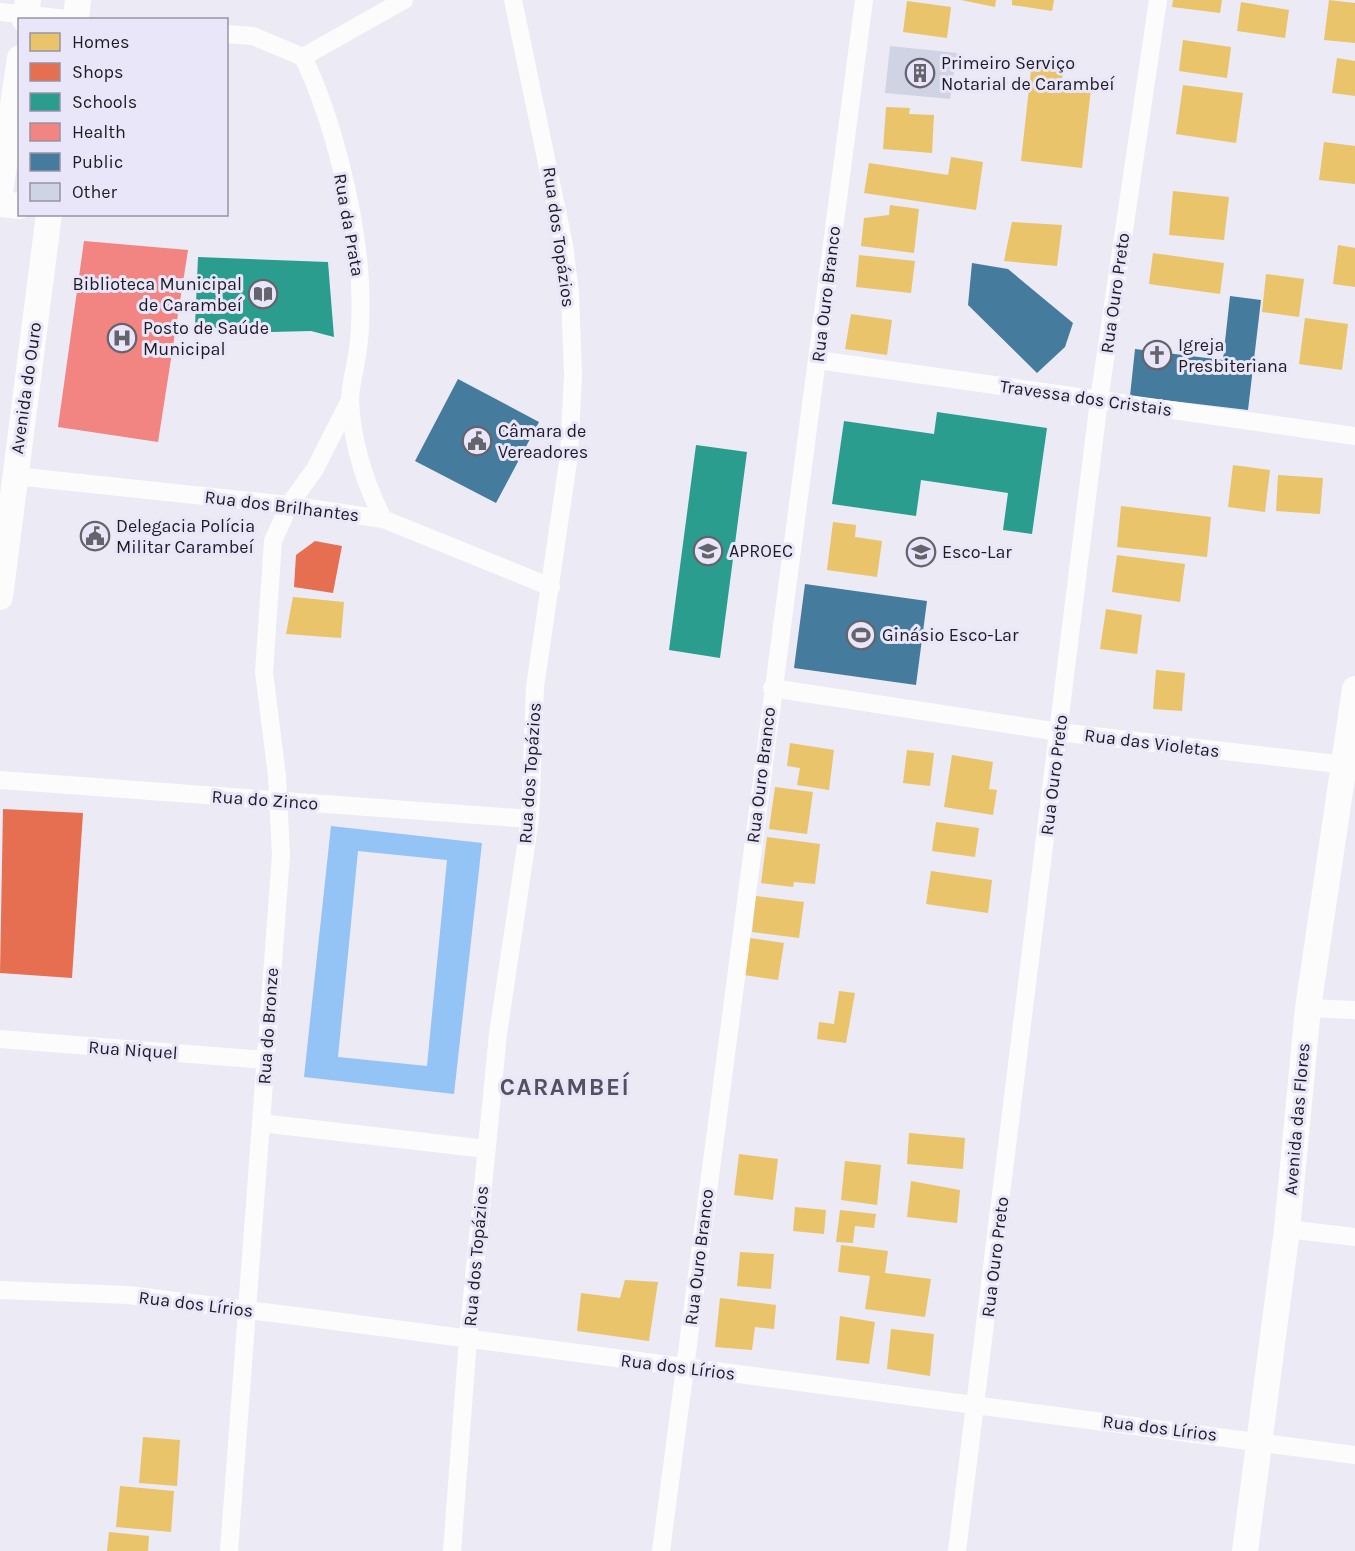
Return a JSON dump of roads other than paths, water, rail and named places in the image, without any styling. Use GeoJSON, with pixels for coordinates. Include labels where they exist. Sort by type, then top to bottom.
{"type":"FeatureCollection","features":[{"type":"Feature","properties":{"kind":"street"},"geometry":{"type":"LineString","coordinates":[[76,18],[78,0]]}},
{"type":"Feature","properties":{"kind":"street"},"geometry":{"type":"LineString","coordinates":[[228,34],[253,36],[303,57],[404,0]]}},
{"type":"Feature","properties":{"kind":"street","name":"Rua dos Topázios"},"geometry":{"type":"LineString","coordinates":[[452,1551],[468,1339],[486,1149],[498,1034],[530,819],[536,687],[569,455],[573,375],[570,293],[555,198],[513,0]]}},
{"type":"Feature","properties":{"kind":"street","name":"Rua Ouro Branco"},"geometry":{"type":"LineString","coordinates":[[661,1551],[772,688],[818,360],[864,0]]}},
{"type":"Feature","properties":{"kind":"street","name":"Rua Ouro Preto"},"geometry":{"type":"LineString","coordinates":[[957,1551],[1100,400],[1158,0]]}},
{"type":"Feature","properties":{"kind":"street"},"geometry":{"type":"LineString","coordinates":[[0,12],[26,11],[70,18]]}},
{"type":"Feature","properties":{"kind":"street","name":"Rua da Prata"},"geometry":{"type":"LineString","coordinates":[[289,505],[315,469],[350,400],[358,352],[358,272],[351,220],[333,133],[319,90],[303,57]]}},
{"type":"Feature","properties":{"kind":"street"},"geometry":{"type":"LineString","coordinates":[[0,192],[18,71]]}},
{"type":"Feature","properties":{"kind":"street"},"geometry":{"type":"LineString","coordinates":[[0,204],[18,206]]}},
{"type":"Feature","properties":{"kind":"street","name":"Avenida do Ouro"},"geometry":{"type":"LineString","coordinates":[[0,597],[7,475],[49,216]]}},
{"type":"Feature","properties":{"kind":"street","name":"Travessa dos Cristais"},"geometry":{"type":"LineString","coordinates":[[818,360],[1355,436]]}},
{"type":"Feature","properties":{"kind":"street","name":"Rua da Prata"},"geometry":{"type":"LineString","coordinates":[[350,400],[362,468],[383,519]]}},
{"type":"Feature","properties":{"kind":"street","name":"Rua dos Brilhantes"},"geometry":{"type":"LineString","coordinates":[[7,475],[289,505],[383,519],[551,587]]}},
{"type":"Feature","properties":{"kind":"street","name":"Rua do Bronze"},"geometry":{"type":"LineString","coordinates":[[229,1551],[281,855],[279,801],[264,672],[273,541],[289,505]]}},
{"type":"Feature","properties":{"kind":"street","name":"Rua das Violetas"},"geometry":{"type":"LineString","coordinates":[[772,688],[1059,732],[1350,765]]}},
{"type":"Feature","properties":{"kind":"street","name":"Avenida das Flores"},"geometry":{"type":"LineString","coordinates":[[1245,1551],[1287,1229],[1308,1008],[1350,765],[1355,688]]}},
{"type":"Feature","properties":{"kind":"street","name":"Rua do Zinco"},"geometry":{"type":"LineString","coordinates":[[0,780],[530,819]]}},
{"type":"Feature","properties":{"kind":"street"},"geometry":{"type":"LineString","coordinates":[[1308,1008],[1355,1010]]}},
{"type":"Feature","properties":{"kind":"street","name":"Rua Niquel"},"geometry":{"type":"LineString","coordinates":[[0,1039],[266,1060]]}},
{"type":"Feature","properties":{"kind":"street"},"geometry":{"type":"LineString","coordinates":[[261,1123],[486,1149]]}},
{"type":"Feature","properties":{"kind":"street"},"geometry":{"type":"LineString","coordinates":[[1287,1229],[1355,1237]]}},
{"type":"Feature","properties":{"kind":"street","name":"Rua dos Lírios"},"geometry":{"type":"LineString","coordinates":[[0,1290],[128,1295],[1355,1455]]}},
{"type":"Feature","properties":{"kind":"water"},"geometry":{"type":"Polygon","coordinates":[[[331,826],[482,843],[454,1094],[304,1077],[331,826]],[[358,851],[338,1057],[427,1066],[447,860],[358,851]]]}},
{"type":"Feature","properties":{"kind":"place","name":"Primeiro Serviço Notarial de Carambeí"},"geometry":{"type":"Point","coordinates":[920,73]}},
{"type":"Feature","properties":{"kind":"place","name":"Biblioteca Municipal de Carambeí"},"geometry":{"type":"Point","coordinates":[263,294]}},
{"type":"Feature","properties":{"kind":"place","name":"Posto de Saúde Municipal"},"geometry":{"type":"Point","coordinates":[122,338]}},
{"type":"Feature","properties":{"kind":"place","name":"Igreja Presbiteriana"},"geometry":{"type":"Point","coordinates":[1157,355]}},
{"type":"Feature","properties":{"kind":"place","name":"Câmara de Vereadores"},"geometry":{"type":"Point","coordinates":[477,441]}},
{"type":"Feature","properties":{"kind":"place","name":"Delegacia Polícia Militar Carambeí"},"geometry":{"type":"Point","coordinates":[95,536]}},
{"type":"Feature","properties":{"kind":"place","name":"APROEC"},"geometry":{"type":"Point","coordinates":[708,551]}},
{"type":"Feature","properties":{"kind":"place","name":"Esco-Lar"},"geometry":{"type":"Point","coordinates":[921,552]}},
{"type":"Feature","properties":{"kind":"place","name":"Ginásio Esco-Lar"},"geometry":{"type":"Point","coordinates":[861,635]}},
{"type":"Feature","properties":{"kind":"district","name":"CARAMBEÍ"},"geometry":{"type":"Point","coordinates":[565,1087]}}]}
